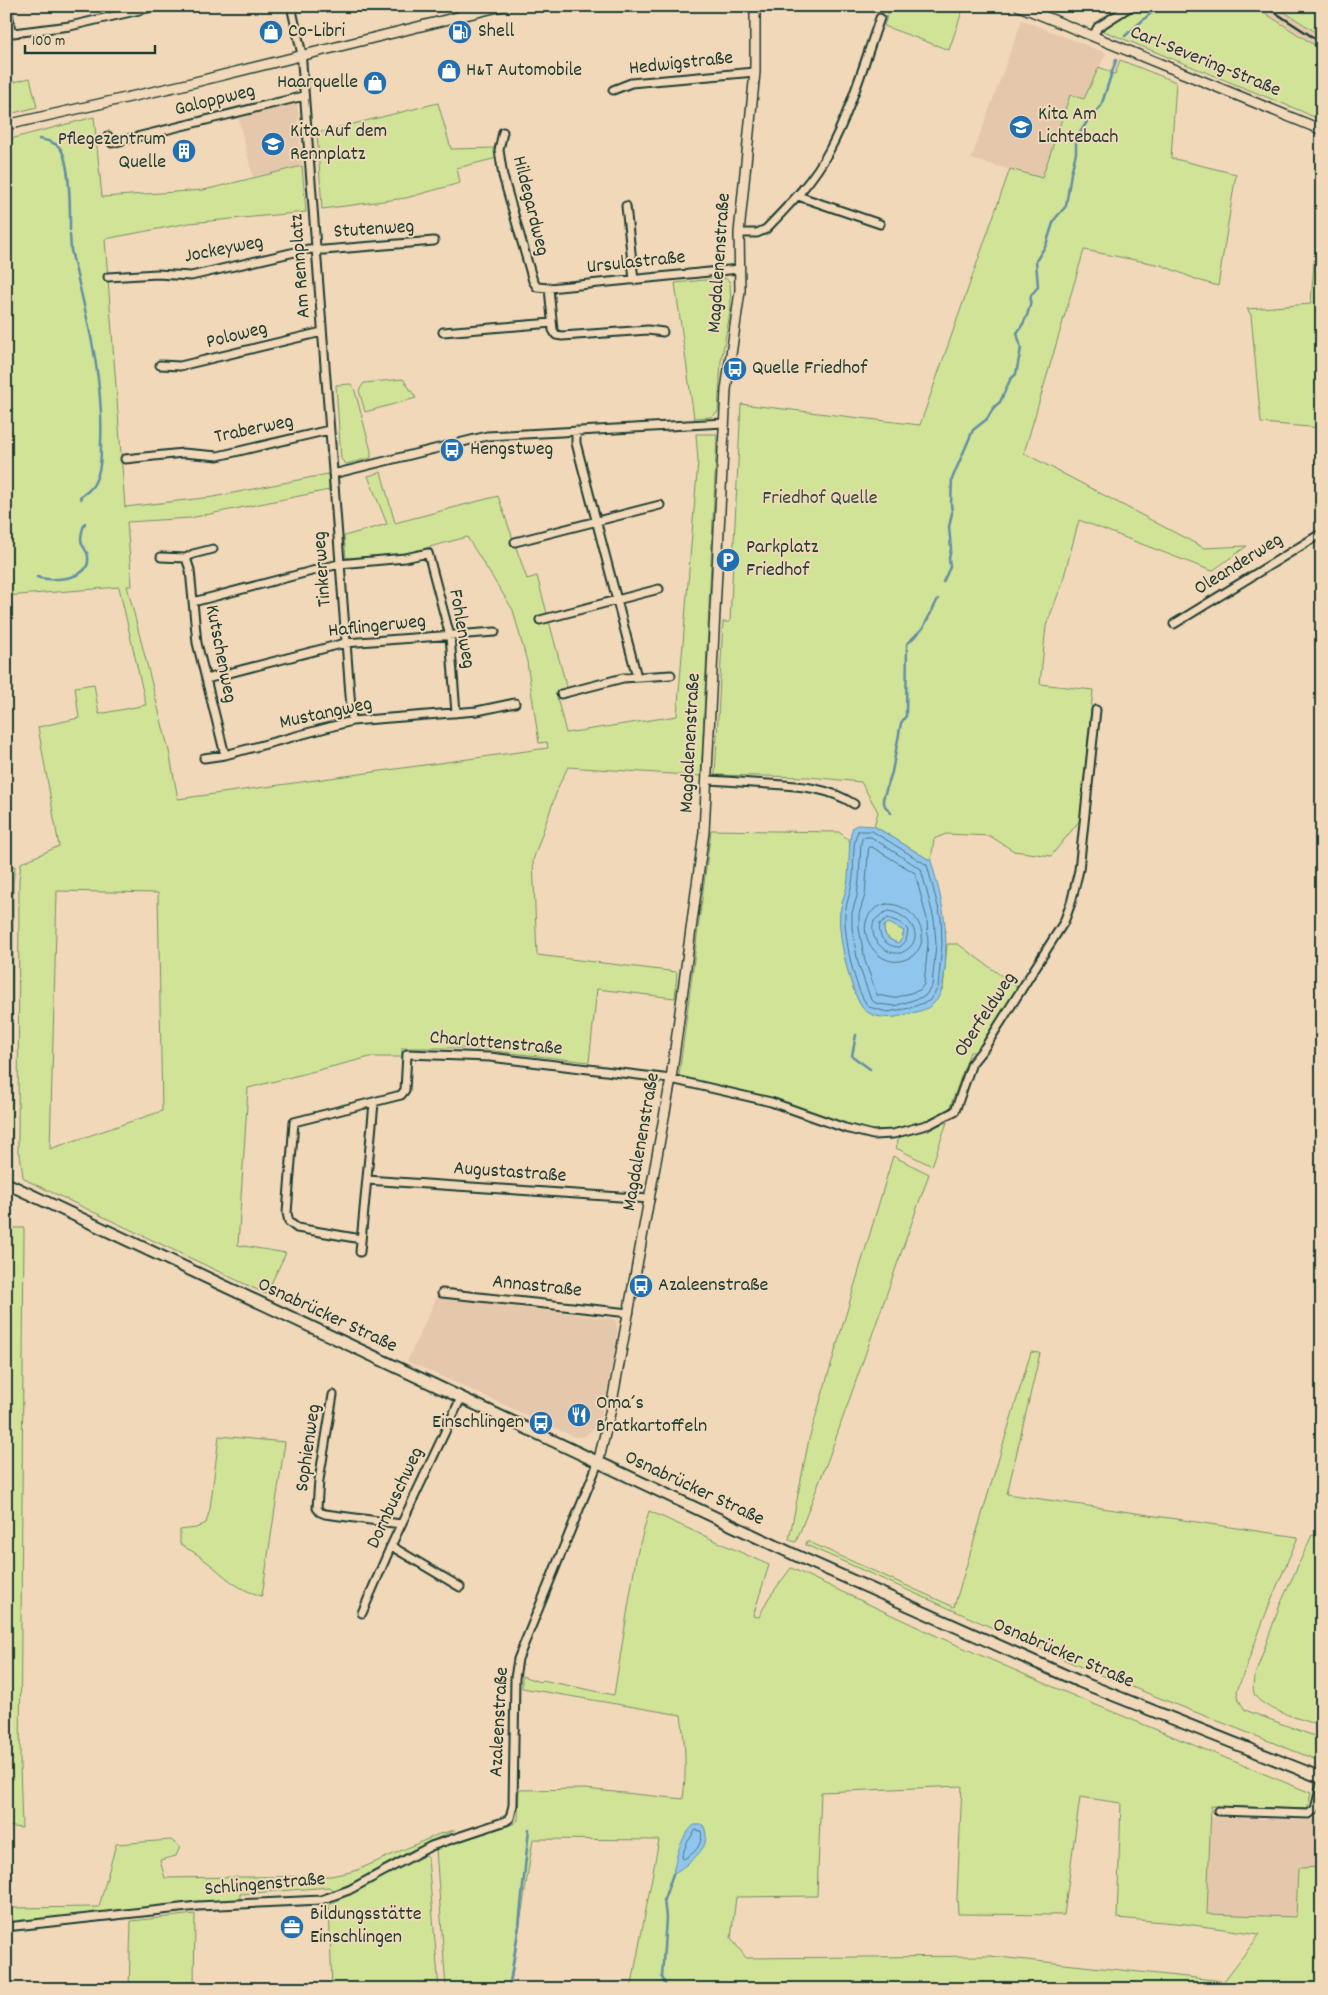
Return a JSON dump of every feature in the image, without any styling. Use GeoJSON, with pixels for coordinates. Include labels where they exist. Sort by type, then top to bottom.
{"type":"FeatureCollection","features":[{"type":"Feature","properties":{"kind":"main road","name":"Osnabrücker Straße"},"geometry":{"type":"LineString","coordinates":[[6,1183],[795,1555],[1034,1662],[1322,1779]]}},
{"type":"Feature","properties":{"kind":"street"},"geometry":{"type":"LineString","coordinates":[[7,6],[13,33],[70,26],[152,7]]}},
{"type":"Feature","properties":{"kind":"street","name":"Am Rennplatz"},"geometry":{"type":"LineString","coordinates":[[292,6],[302,56],[333,474]]}},
{"type":"Feature","properties":{"kind":"street"},"geometry":{"type":"LineString","coordinates":[[461,6],[463,16]]}},
{"type":"Feature","properties":{"kind":"street"},"geometry":{"type":"LineString","coordinates":[[6,125],[302,56],[502,6]]}},
{"type":"Feature","properties":{"kind":"street","name":"Magdalenenstraße"},"geometry":{"type":"LineString","coordinates":[[598,1463],[610,1413],[671,1079],[704,832],[724,423],[728,370],[739,300],[739,233],[755,72],[751,6]]}},
{"type":"Feature","properties":{"kind":"street","name":"Magdalenenstraße"},"geometry":{"type":"LineString","coordinates":[[753,17],[755,6]]}},
{"type":"Feature","properties":{"kind":"street","name":"Carl-Severing-Straße"},"geometry":{"type":"LineString","coordinates":[[1019,6],[1322,130]]}},
{"type":"Feature","properties":{"kind":"street"},"geometry":{"type":"LineString","coordinates":[[1093,36],[1098,27],[1132,6]]}},
{"type":"Feature","properties":{"kind":"street"},"geometry":{"type":"LineString","coordinates":[[739,233],[757,233],[766,229],[798,196],[829,152],[847,111],[880,18]]}},
{"type":"Feature","properties":{"kind":"street","name":"Hedwigstraße"},"geometry":{"type":"LineString","coordinates":[[612,90],[631,83],[755,72]]}},
{"type":"Feature","properties":{"kind":"street","name":"Galoppweg"},"geometry":{"type":"LineString","coordinates":[[108,136],[112,143],[304,96]]}},
{"type":"Feature","properties":{"kind":"street","name":"Hildegardweg"},"geometry":{"type":"LineString","coordinates":[[503,132],[499,150],[503,176],[533,281],[537,287]]}},
{"type":"Feature","properties":{"kind":"street"},"geometry":{"type":"LineString","coordinates":[[798,196],[880,224]]}},
{"type":"Feature","properties":{"kind":"street"},"geometry":{"type":"LineString","coordinates":[[626,206],[634,280]]}},
{"type":"Feature","properties":{"kind":"street","name":"Stutenweg"},"geometry":{"type":"LineString","coordinates":[[316,249],[434,242]]}},
{"type":"Feature","properties":{"kind":"street","name":"Jockeyweg"},"geometry":{"type":"LineString","coordinates":[[108,277],[156,274],[191,276],[308,249],[316,249]]}},
{"type":"Feature","properties":{"kind":"street","name":"Ursulastraße"},"geometry":{"type":"LineString","coordinates":[[537,287],[549,288],[739,269]]}},
{"type":"Feature","properties":{"kind":"street"},"geometry":{"type":"LineString","coordinates":[[549,288],[552,323],[556,335],[648,330],[663,332]]}},
{"type":"Feature","properties":{"kind":"street"},"geometry":{"type":"LineString","coordinates":[[443,332],[552,323]]}},
{"type":"Feature","properties":{"kind":"street","name":"Poloweg"},"geometry":{"type":"LineString","coordinates":[[160,365],[180,366],[322,332]]}},
{"type":"Feature","properties":{"kind":"street"},"geometry":{"type":"LineString","coordinates":[[333,474],[487,436],[724,423]]}},
{"type":"Feature","properties":{"kind":"street","name":"Traberweg"},"geometry":{"type":"LineString","coordinates":[[125,459],[183,453],[218,456],[330,430]]}},
{"type":"Feature","properties":{"kind":"street"},"geometry":{"type":"LineString","coordinates":[[576,430],[576,443],[637,677]]}},
{"type":"Feature","properties":{"kind":"street","name":"Tinkerweg"},"geometry":{"type":"LineString","coordinates":[[333,474],[352,721]]}},
{"type":"Feature","properties":{"kind":"street"},"geometry":{"type":"LineString","coordinates":[[515,542],[660,505]]}},
{"type":"Feature","properties":{"kind":"street","name":"Oleanderweg"},"geometry":{"type":"LineString","coordinates":[[1174,624],[1322,533]]}},
{"type":"Feature","properties":{"kind":"street"},"geometry":{"type":"LineString","coordinates":[[161,557],[186,558],[193,554],[213,549]]}},
{"type":"Feature","properties":{"kind":"street","name":"Fohlenweg"},"geometry":{"type":"LineString","coordinates":[[339,564],[405,558],[428,553],[450,636],[456,713]]}},
{"type":"Feature","properties":{"kind":"street","name":"Kutschenweg"},"geometry":{"type":"LineString","coordinates":[[186,558],[190,570],[197,643],[225,755]]}},
{"type":"Feature","properties":{"kind":"street"},"geometry":{"type":"LineString","coordinates":[[193,602],[339,564]]}},
{"type":"Feature","properties":{"kind":"street"},"geometry":{"type":"LineString","coordinates":[[540,620],[659,590]]}},
{"type":"Feature","properties":{"kind":"street","name":"Haflingerweg"},"geometry":{"type":"LineString","coordinates":[[206,679],[345,643],[495,632]]}},
{"type":"Feature","properties":{"kind":"street"},"geometry":{"type":"LineString","coordinates":[[561,694],[622,678],[671,675]]}},
{"type":"Feature","properties":{"kind":"street","name":"Mustangweg"},"geometry":{"type":"LineString","coordinates":[[204,758],[225,755],[352,721],[477,711],[515,703]]}},
{"type":"Feature","properties":{"kind":"street","name":"Oberfeldweg"},"geometry":{"type":"LineString","coordinates":[[671,1079],[770,1102],[845,1128],[873,1135],[893,1134],[922,1127],[955,1111],[972,1063],[985,1047],[1064,922],[1071,903],[1079,870],[1096,710]]}},
{"type":"Feature","properties":{"kind":"street"},"geometry":{"type":"LineString","coordinates":[[707,780],[809,788],[842,796],[854,804]]}},
{"type":"Feature","properties":{"kind":"street","name":"Charlottenstraße"},"geometry":{"type":"LineString","coordinates":[[361,1239],[298,1228],[289,1222],[287,1213],[294,1122],[401,1095],[405,1090],[407,1054],[476,1056],[671,1079]]}},
{"type":"Feature","properties":{"kind":"street"},"geometry":{"type":"LineString","coordinates":[[360,1252],[374,1103]]}},
{"type":"Feature","properties":{"kind":"street","name":"Augustastraße"},"geometry":{"type":"LineString","coordinates":[[367,1180],[650,1199]]}},
{"type":"Feature","properties":{"kind":"street","name":"Annastraße"},"geometry":{"type":"LineString","coordinates":[[442,1293],[629,1313]]}},
{"type":"Feature","properties":{"kind":"street","name":"Sophienweg"},"geometry":{"type":"LineString","coordinates":[[333,1395],[319,1480],[318,1508],[320,1512],[401,1524]]}},
{"type":"Feature","properties":{"kind":"street","name":"Dornbuschweg"},"geometry":{"type":"LineString","coordinates":[[362,1613],[401,1524],[461,1398]]}},
{"type":"Feature","properties":{"kind":"street","name":"Azaleenstraße"},"geometry":{"type":"LineString","coordinates":[[510,1818],[512,1805],[515,1678],[518,1659],[598,1463]]}},
{"type":"Feature","properties":{"kind":"street"},"geometry":{"type":"LineString","coordinates":[[391,1546],[460,1587]]}},
{"type":"Feature","properties":{"kind":"street"},"geometry":{"type":"LineString","coordinates":[[1218,1811],[1309,1814],[1315,1809],[1322,1779]]}},
{"type":"Feature","properties":{"kind":"street","name":"Schlingenstraße"},"geometry":{"type":"LineString","coordinates":[[6,1927],[198,1906],[322,1900],[356,1887],[432,1846],[510,1818]]}},
{"type":"Feature","properties":{"kind":"shaded area"},"geometry":{"type":"Polygon","coordinates":[[[1254,6],[1275,6],[1322,36],[1322,50],[1254,6]]]}},
{"type":"Feature","properties":{"kind":"shaded area","name":"Kita Am Lichtebach"},"geometry":{"type":"Polygon","coordinates":[[[1022,20],[1106,53],[1084,100],[1070,95],[1042,178],[971,159],[1022,20]]]}},
{"type":"Feature","properties":{"kind":"shaded area","name":"Kita Auf dem Rennplatz"},"geometry":{"type":"Polygon","coordinates":[[[297,102],[302,166],[253,177],[238,117],[297,102]]]}},
{"type":"Feature","properties":{"kind":"shaded area"},"geometry":{"type":"Polygon","coordinates":[[[437,1297],[613,1319],[616,1322],[618,1332],[605,1402],[599,1420],[593,1429],[585,1436],[575,1437],[407,1361],[437,1297]]]}},
{"type":"Feature","properties":{"kind":"shaded area"},"geometry":{"type":"Polygon","coordinates":[[[1322,1809],[1322,1867],[1298,1868],[1296,1917],[1207,1914],[1211,1817],[1310,1820],[1317,1818],[1322,1809]]]}},
{"type":"Feature","properties":{"kind":"green space"},"geometry":{"type":"Polygon","coordinates":[[[890,6],[964,6],[949,50],[884,26],[890,6]]]}},
{"type":"Feature","properties":{"kind":"green space"},"geometry":{"type":"Polygon","coordinates":[[[1137,6],[1254,6],[1322,50],[1322,121],[1099,29],[1137,6]]]}},
{"type":"Feature","properties":{"kind":"green space"},"geometry":{"type":"Polygon","coordinates":[[[1275,6],[1322,6],[1322,36],[1275,6]]]}},
{"type":"Feature","properties":{"kind":"green space","name":"Friedhof Quelle"},"geometry":{"type":"Polygon","coordinates":[[[1120,60],[1176,82],[1171,158],[1236,174],[1218,286],[1161,265],[1084,250],[1024,453],[1204,548],[1247,546],[1212,571],[1079,520],[1062,584],[1046,626],[1040,684],[1093,690],[1080,820],[1051,856],[1014,851],[990,836],[946,834],[934,839],[931,861],[874,826],[878,812],[861,782],[809,777],[715,775],[723,622],[730,622],[741,404],[920,425],[1010,169],[1042,178],[1070,95],[1084,99],[1099,67],[1115,74],[1120,60]]]}},
{"type":"Feature","properties":{"kind":"green space"},"geometry":{"type":"Polygon","coordinates":[[[6,62],[11,83],[30,78],[37,107],[6,115],[6,62]]]}},
{"type":"Feature","properties":{"kind":"green space"},"geometry":{"type":"Polygon","coordinates":[[[438,103],[451,149],[495,148],[497,158],[457,168],[460,183],[406,198],[322,209],[317,133],[438,103]]]}},
{"type":"Feature","properties":{"kind":"green space"},"geometry":{"type":"Polygon","coordinates":[[[94,117],[102,197],[204,190],[302,166],[306,212],[189,223],[105,239],[125,507],[213,497],[328,474],[329,490],[190,518],[127,522],[132,586],[127,586],[169,751],[178,799],[548,748],[547,742],[539,743],[527,662],[513,610],[467,537],[403,554],[346,558],[344,536],[387,524],[368,476],[381,472],[395,523],[498,496],[527,579],[537,576],[567,689],[556,693],[566,733],[677,716],[698,461],[696,434],[717,434],[701,776],[568,767],[559,785],[533,860],[537,955],[677,972],[675,998],[597,989],[589,1062],[469,1048],[402,1048],[402,1057],[370,1057],[248,1088],[238,1245],[286,1253],[266,1294],[23,1177],[20,1154],[18,1153],[19,880],[21,863],[59,846],[38,727],[79,718],[75,687],[94,684],[99,714],[146,705],[119,587],[6,596],[6,140],[94,117]],[[57,891],[50,1149],[162,1111],[158,893],[57,891]]]}},
{"type":"Feature","properties":{"kind":"green space"},"geometry":{"type":"Polygon","coordinates":[[[1314,262],[1322,263],[1322,428],[1261,423],[1251,315],[1247,309],[1311,304],[1314,262]]]}},
{"type":"Feature","properties":{"kind":"green space"},"geometry":{"type":"Polygon","coordinates":[[[725,278],[730,282],[731,308],[721,361],[718,412],[711,417],[694,418],[675,283],[725,278]]]}},
{"type":"Feature","properties":{"kind":"green space"},"geometry":{"type":"Polygon","coordinates":[[[403,379],[416,398],[365,412],[359,390],[364,383],[403,379]]]}},
{"type":"Feature","properties":{"kind":"green space"},"geometry":{"type":"Polygon","coordinates":[[[351,384],[355,391],[371,451],[371,458],[346,464],[341,459],[336,385],[351,384]]]}},
{"type":"Feature","properties":{"kind":"green space"},"geometry":{"type":"Polygon","coordinates":[[[711,830],[839,832],[850,841],[848,885],[840,914],[841,935],[853,988],[862,1007],[869,1013],[874,1015],[943,989],[947,944],[958,944],[1018,988],[978,1052],[970,1052],[949,1110],[912,1125],[872,1132],[682,1080],[679,1075],[711,830]]]}},
{"type":"Feature","properties":{"kind":"green space"},"geometry":{"type":"Polygon","coordinates":[[[15,866],[13,884],[12,1169],[7,1172],[6,870],[15,866]]]}},
{"type":"Feature","properties":{"kind":"green space"},"geometry":{"type":"Polygon","coordinates":[[[889,922],[904,931],[902,939],[898,943],[889,939],[884,932],[884,926],[889,922]]]}},
{"type":"Feature","properties":{"kind":"green space"},"geometry":{"type":"Polygon","coordinates":[[[947,1122],[932,1166],[896,1148],[899,1137],[947,1122]]]}},
{"type":"Feature","properties":{"kind":"green space"},"geometry":{"type":"Polygon","coordinates":[[[893,1156],[929,1174],[829,1457],[796,1542],[789,1540],[809,1439],[893,1156]]]}},
{"type":"Feature","properties":{"kind":"green space"},"geometry":{"type":"Polygon","coordinates":[[[6,1228],[24,1228],[20,1764],[22,1828],[6,1826],[6,1228]]]}},
{"type":"Feature","properties":{"kind":"green space"},"geometry":{"type":"Polygon","coordinates":[[[1031,1352],[1040,1353],[1007,1494],[1298,1537],[1271,1600],[1237,1691],[1239,1700],[1245,1710],[1322,1739],[1322,1762],[1081,1667],[806,1545],[807,1541],[954,1607],[1031,1352]]]}},
{"type":"Feature","properties":{"kind":"green space"},"geometry":{"type":"Polygon","coordinates":[[[219,1436],[285,1442],[262,1596],[238,1586],[200,1556],[180,1544],[180,1530],[196,1528],[206,1523],[210,1509],[219,1436]]]}},
{"type":"Feature","properties":{"kind":"green space"},"geometry":{"type":"Polygon","coordinates":[[[649,1511],[769,1565],[753,1616],[759,1617],[768,1599],[791,1568],[941,1638],[1074,1696],[1311,1793],[1308,1807],[1305,1809],[1211,1806],[1207,1914],[1296,1917],[1298,1868],[1322,1867],[1322,1989],[631,1989],[659,1840],[533,1839],[510,1989],[446,1989],[436,1849],[513,1824],[518,1820],[519,1790],[585,1789],[683,1799],[685,1757],[681,1715],[522,1688],[522,1676],[540,1682],[542,1680],[614,1695],[636,1558],[649,1511]],[[962,1786],[821,1792],[817,1896],[736,1897],[731,1938],[746,1958],[989,1956],[1224,1981],[1260,1934],[1186,1924],[1117,1918],[1121,1803],[1080,1797],[1064,1915],[958,1914],[957,1897],[962,1786]]]}},
{"type":"Feature","properties":{"kind":"green space"},"geometry":{"type":"Polygon","coordinates":[[[1312,1535],[1322,1538],[1322,1726],[1269,1707],[1256,1697],[1253,1688],[1254,1678],[1279,1607],[1312,1535]]]}},
{"type":"Feature","properties":{"kind":"green space"},"geometry":{"type":"Polygon","coordinates":[[[455,1830],[414,1849],[335,1892],[329,1887],[240,1894],[240,1901],[186,1904],[11,1923],[11,1908],[99,1907],[116,1844],[171,1840],[180,1847],[176,1856],[160,1860],[165,1878],[331,1876],[355,1871],[439,1834],[455,1830]]]}},
{"type":"Feature","properties":{"kind":"green space"},"geometry":{"type":"Polygon","coordinates":[[[425,1854],[428,1858],[439,1989],[332,1989],[329,1905],[425,1854]]]}},
{"type":"Feature","properties":{"kind":"green space"},"geometry":{"type":"Polygon","coordinates":[[[195,1914],[194,1989],[129,1989],[131,1921],[195,1914]]]}},
{"type":"Feature","properties":{"kind":"water"},"geometry":{"type":"Polygon","coordinates":[[[857,825],[874,826],[931,861],[944,914],[946,939],[945,969],[939,997],[933,1004],[922,1010],[896,1017],[885,1017],[865,1011],[857,999],[849,975],[840,933],[840,912],[847,883],[850,839],[853,827],[857,825]],[[889,923],[884,926],[884,932],[887,937],[898,943],[902,939],[904,931],[889,923]]]}},
{"type":"Feature","properties":{"kind":"water"},"geometry":{"type":"Polygon","coordinates":[[[694,1825],[703,1825],[706,1840],[703,1847],[693,1859],[673,1874],[682,1841],[694,1825]]]}},
{"type":"Feature","properties":{"kind":"waterway"},"geometry":{"type":"LineString","coordinates":[[1125,36],[1159,6]]}},
{"type":"Feature","properties":{"kind":"waterway"},"geometry":{"type":"LineString","coordinates":[[943,582],[950,567],[949,527],[952,513],[952,479],[973,430],[987,419],[994,407],[1000,402],[1010,380],[1016,374],[1021,348],[1017,333],[1027,315],[1031,295],[1038,287],[1036,261],[1046,245],[1054,220],[1066,206],[1076,153],[1076,139],[1090,117],[1101,106],[1116,60]]}},
{"type":"Feature","properties":{"kind":"waterway"},"geometry":{"type":"LineString","coordinates":[[39,139],[54,143],[62,152],[68,172],[70,230]]}},
{"type":"Feature","properties":{"kind":"waterway"},"geometry":{"type":"LineString","coordinates":[[70,234],[71,250],[93,346],[100,394],[101,418],[101,459],[98,474],[93,486],[80,497],[81,499]]}},
{"type":"Feature","properties":{"kind":"waterway"},"geometry":{"type":"LineString","coordinates":[[37,577],[43,579],[69,578],[83,571],[87,565],[88,557],[81,541],[85,523]]}},
{"type":"Feature","properties":{"kind":"waterway"},"geometry":{"type":"LineString","coordinates":[[891,813],[885,806],[883,799],[892,772],[901,723],[906,716],[907,644],[923,628],[938,599]]}},
{"type":"Feature","properties":{"kind":"waterway"},"geometry":{"type":"LineString","coordinates":[[856,1035],[852,1056],[870,1069]]}},
{"type":"Feature","properties":{"kind":"waterway"},"geometry":{"type":"LineString","coordinates":[[509,1989],[519,1925],[529,1829]]}},
{"type":"Feature","properties":{"kind":"waterway"},"geometry":{"type":"LineString","coordinates":[[667,1989],[662,1977],[666,1918],[664,1899],[673,1874]]}},
{"type":"Feature","properties":{"kind":"railway"},"geometry":{"type":"LineString","coordinates":[[1265,6],[1322,43]]}},
{"type":"Feature","properties":{"kind":"place","name":"Co-Libri"},"geometry":{"type":"Point","coordinates":[271,32]}},
{"type":"Feature","properties":{"kind":"place","name":"Shell"},"geometry":{"type":"Point","coordinates":[460,32]}},
{"type":"Feature","properties":{"kind":"place","name":"H&T Automobile"},"geometry":{"type":"Point","coordinates":[449,71]}},
{"type":"Feature","properties":{"kind":"place","name":"Haarquelle"},"geometry":{"type":"Point","coordinates":[375,83]}},
{"type":"Feature","properties":{"kind":"place","name":"Kita Am Lichtebach"},"geometry":{"type":"Point","coordinates":[1021,127]}},
{"type":"Feature","properties":{"kind":"place","name":"Kita Auf dem Rennplatz"},"geometry":{"type":"Point","coordinates":[273,144]}},
{"type":"Feature","properties":{"kind":"place","name":"Pflegezentrum Quelle"},"geometry":{"type":"Point","coordinates":[184,151]}},
{"type":"Feature","properties":{"kind":"place","name":"Quelle Friedhof"},"geometry":{"type":"Point","coordinates":[735,369]}},
{"type":"Feature","properties":{"kind":"place","name":"Hengstweg"},"geometry":{"type":"Point","coordinates":[452,450]}},
{"type":"Feature","properties":{"kind":"place","name":"Parkplatz Friedhof"},"geometry":{"type":"Point","coordinates":[728,560]}},
{"type":"Feature","properties":{"kind":"place","name":"Azaleenstraße"},"geometry":{"type":"Point","coordinates":[641,1286]}},
{"type":"Feature","properties":{"kind":"place","name":"Oma´s Bratkartoffeln"},"geometry":{"type":"Point","coordinates":[579,1415]}},
{"type":"Feature","properties":{"kind":"place","name":"Einschlingen"},"geometry":{"type":"Point","coordinates":[541,1423]}},
{"type":"Feature","properties":{"kind":"place","name":"Bildungsstätte Einschlingen"},"geometry":{"type":"Point","coordinates":[292,1927]}}]}
